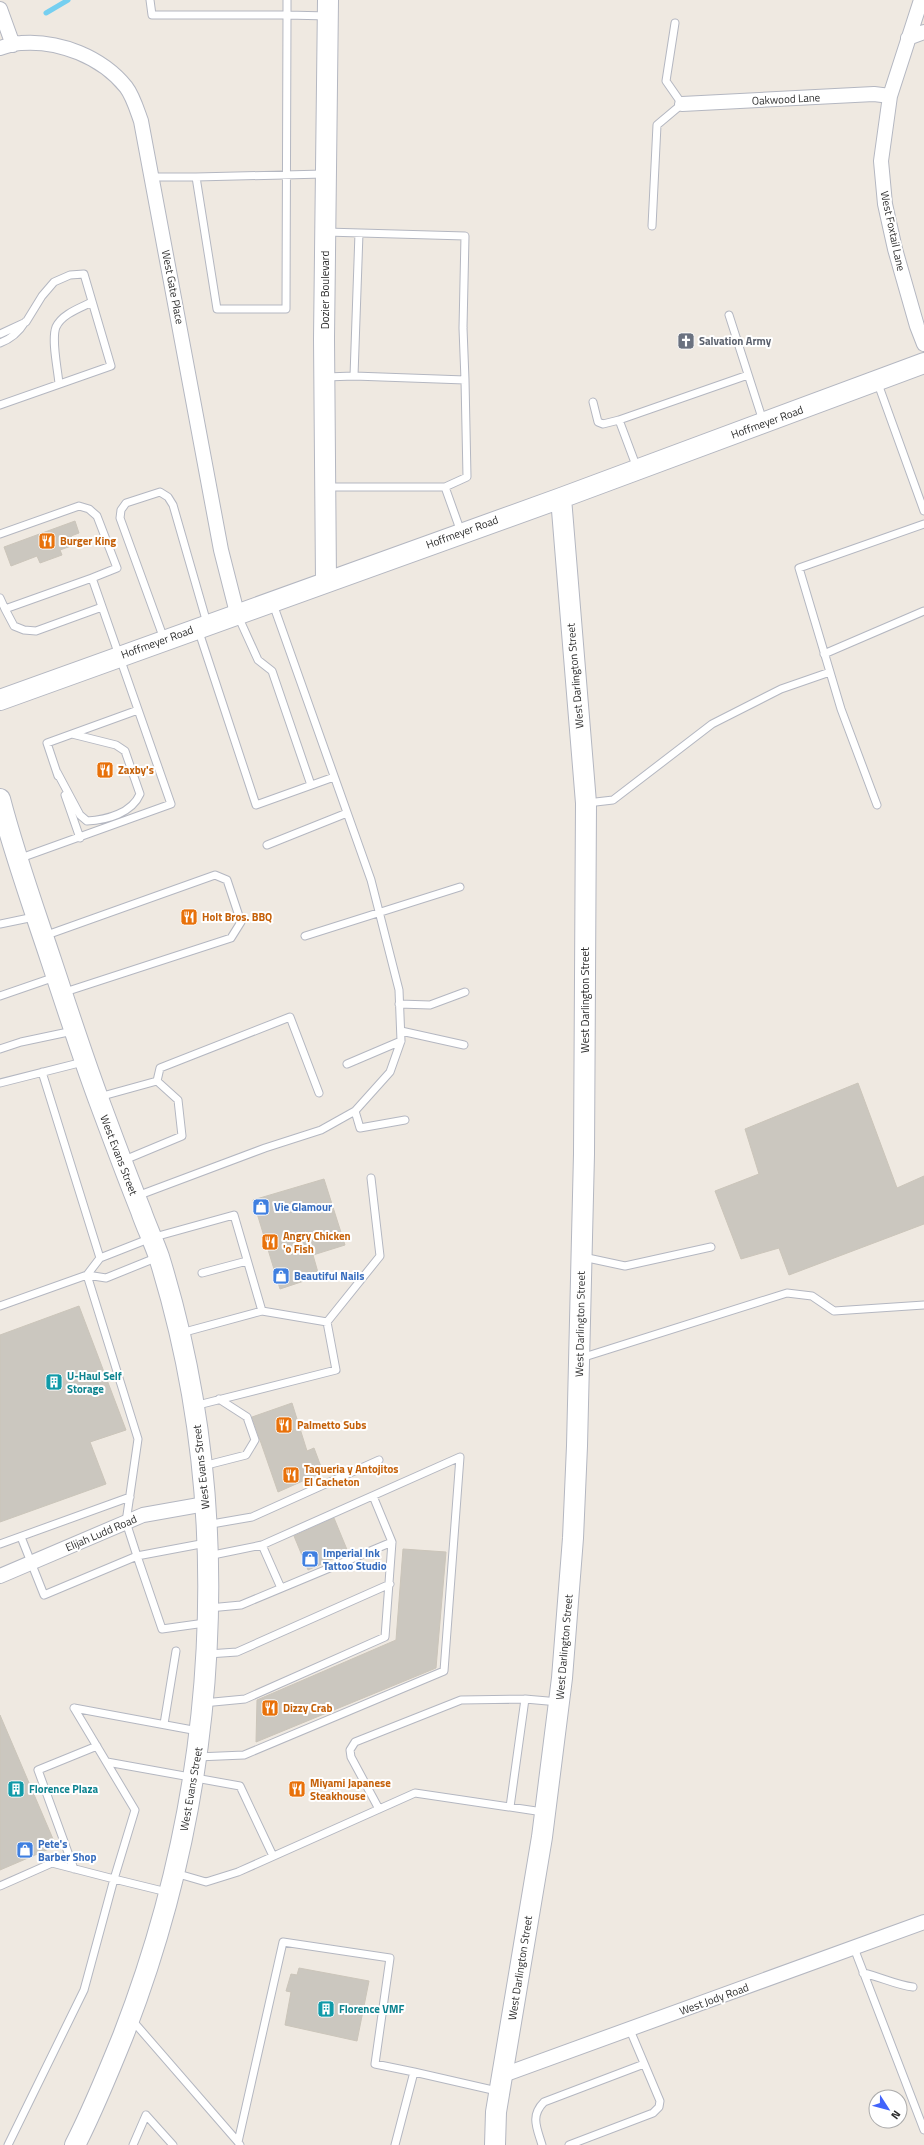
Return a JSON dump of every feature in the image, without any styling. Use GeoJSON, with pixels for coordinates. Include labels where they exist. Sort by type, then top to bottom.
{"type":"FeatureCollection","features":[{"type":"Feature","properties":{"kind":"main road","name":"Dozier Boulevard"},"geometry":{"type":"LineString","coordinates":[[326,581],[325,232],[328,8]]}},
{"type":"Feature","properties":{"kind":"main road","name":"Hoffmeyer Road"},"geometry":{"type":"LineString","coordinates":[[0,700],[272,600],[561,498],[924,363]]}},
{"type":"Feature","properties":{"kind":"main road","name":"West Darlington Street"},"geometry":{"type":"LineString","coordinates":[[495,2145],[496,2112],[545,1812],[559,1702],[573,1538],[584,1154],[586,803],[561,498]]}},
{"type":"Feature","properties":{"kind":"main road","name":"West Evans Street"},"geometry":{"type":"LineString","coordinates":[[0,799],[12,849],[37,917],[75,1031],[98,1097],[159,1257],[179,1334],[194,1406],[205,1504],[207,1541],[206,1655],[203,1704],[194,1778],[170,1893],[160,1929],[130,2018],[104,2082],[75,2145]]}},
{"type":"Feature","properties":{"kind":"street","name":"West Foxtail Lane"},"geometry":{"type":"LineString","coordinates":[[921,0],[890,96],[881,161],[885,204],[897,257],[917,326],[924,344]]}},
{"type":"Feature","properties":{"kind":"street","name":"West Gate Place"},"geometry":{"type":"LineString","coordinates":[[0,9],[6,46],[21,43],[56,45],[94,60],[112,72],[127,88],[141,121],[221,550],[237,613]]}},
{"type":"Feature","properties":{"kind":"street"},"geometry":{"type":"LineString","coordinates":[[908,38],[924,32]]}},
{"type":"Feature","properties":{"kind":"street","name":"Oakwood Lane"},"geometry":{"type":"LineString","coordinates":[[682,104],[874,94],[890,96]]}},
{"type":"Feature","properties":{"kind":"street","name":"Elijah Ludd Road"},"geometry":{"type":"LineString","coordinates":[[0,1576],[126,1522],[150,1514],[205,1504]]}},
{"type":"Feature","properties":{"kind":"street","name":"West Jody Road"},"geometry":{"type":"LineString","coordinates":[[501,2083],[630,2030],[924,1922]]}},
{"type":"Feature","properties":{"kind":"lane"},"geometry":{"type":"LineString","coordinates":[[150,0],[152,15],[287,15],[328,8]]}},
{"type":"Feature","properties":{"kind":"lane"},"geometry":{"type":"LineString","coordinates":[[196,177],[217,309],[286,309],[287,0]]}},
{"type":"Feature","properties":{"kind":"lane"},"geometry":{"type":"LineString","coordinates":[[652,226],[657,124],[682,104],[666,81],[675,23]]}},
{"type":"Feature","properties":{"kind":"lane"},"geometry":{"type":"LineString","coordinates":[[151,177],[326,174]]}},
{"type":"Feature","properties":{"kind":"lane"},"geometry":{"type":"LineString","coordinates":[[325,232],[465,236],[463,328],[467,477],[445,487],[325,488]]}},
{"type":"Feature","properties":{"kind":"lane"},"geometry":{"type":"LineString","coordinates":[[354,376],[359,233]]}},
{"type":"Feature","properties":{"kind":"lane"},"geometry":{"type":"LineString","coordinates":[[0,343],[8,340],[20,331],[42,296],[54,282],[70,275],[84,274],[111,366],[0,405]]}},
{"type":"Feature","properties":{"kind":"lane"},"geometry":{"type":"LineString","coordinates":[[60,384],[55,344],[56,327],[69,313],[92,302]]}},
{"type":"Feature","properties":{"kind":"lane"},"geometry":{"type":"LineString","coordinates":[[729,315],[764,423]]}},
{"type":"Feature","properties":{"kind":"lane"},"geometry":{"type":"LineString","coordinates":[[0,334],[26,322]]}},
{"type":"Feature","properties":{"kind":"lane"},"geometry":{"type":"LineString","coordinates":[[593,402],[598,422],[603,424],[619,420],[748,375]]}},
{"type":"Feature","properties":{"kind":"lane"},"geometry":{"type":"LineString","coordinates":[[325,377],[354,376],[465,380]]}},
{"type":"Feature","properties":{"kind":"lane"},"geometry":{"type":"LineString","coordinates":[[877,381],[924,511]]}},
{"type":"Feature","properties":{"kind":"lane"},"geometry":{"type":"LineString","coordinates":[[619,420],[638,469]]}},
{"type":"Feature","properties":{"kind":"lane"},"geometry":{"type":"LineString","coordinates":[[445,487],[461,533]]}},
{"type":"Feature","properties":{"kind":"lane"},"geometry":{"type":"LineString","coordinates":[[164,639],[120,518],[121,510],[126,503],[160,492],[168,497],[173,505],[202,626],[256,805],[334,777]]}},
{"type":"Feature","properties":{"kind":"lane"},"geometry":{"type":"LineString","coordinates":[[0,534],[79,506],[84,507],[97,516],[117,568],[5,608]]}},
{"type":"Feature","properties":{"kind":"lane"},"geometry":{"type":"LineString","coordinates":[[878,805],[841,709],[798,568],[924,524]]}},
{"type":"Feature","properties":{"kind":"lane"},"geometry":{"type":"LineString","coordinates":[[12,849],[80,838],[171,804],[92,578]]}},
{"type":"Feature","properties":{"kind":"lane"},"geometry":{"type":"LineString","coordinates":[[0,598],[14,626],[24,630],[36,631],[102,608]]}},
{"type":"Feature","properties":{"kind":"lane"},"geometry":{"type":"LineString","coordinates":[[135,1196],[265,1148],[321,1130],[355,1112],[390,1072],[401,1041],[399,990],[371,880],[272,600]]}},
{"type":"Feature","properties":{"kind":"lane"},"geometry":{"type":"LineString","coordinates":[[824,654],[924,611]]}},
{"type":"Feature","properties":{"kind":"lane"},"geometry":{"type":"LineString","coordinates":[[237,613],[258,660],[272,671],[311,785]]}},
{"type":"Feature","properties":{"kind":"lane"},"geometry":{"type":"LineString","coordinates":[[586,803],[613,800],[712,724],[781,689],[830,672]]}},
{"type":"Feature","properties":{"kind":"lane"},"geometry":{"type":"LineString","coordinates":[[80,838],[47,743],[138,710]]}},
{"type":"Feature","properties":{"kind":"lane"},"geometry":{"type":"LineString","coordinates":[[57,772],[80,815],[87,821],[99,820],[126,810],[136,803],[140,794],[125,751],[116,745],[72,734]]}},
{"type":"Feature","properties":{"kind":"lane"},"geometry":{"type":"LineString","coordinates":[[267,845],[347,813]]}},
{"type":"Feature","properties":{"kind":"lane"},"geometry":{"type":"LineString","coordinates":[[0,996],[59,984],[231,938],[241,922],[227,880],[215,875],[43,936]]}},
{"type":"Feature","properties":{"kind":"lane"},"geometry":{"type":"LineString","coordinates":[[305,936],[379,914],[460,887]]}},
{"type":"Feature","properties":{"kind":"lane"},"geometry":{"type":"LineString","coordinates":[[0,924],[37,917]]}},
{"type":"Feature","properties":{"kind":"lane"},"geometry":{"type":"LineString","coordinates":[[399,1004],[430,1005],[464,992]]}},
{"type":"Feature","properties":{"kind":"lane"},"geometry":{"type":"LineString","coordinates":[[157,1081],[160,1068],[290,1017],[319,1093]]}},
{"type":"Feature","properties":{"kind":"lane"},"geometry":{"type":"LineString","coordinates":[[0,1049],[21,1042],[75,1031]]}},
{"type":"Feature","properties":{"kind":"lane"},"geometry":{"type":"LineString","coordinates":[[401,1031],[464,1045]]}},
{"type":"Feature","properties":{"kind":"lane"},"geometry":{"type":"LineString","coordinates":[[347,1064],[401,1041]]}},
{"type":"Feature","properties":{"kind":"lane"},"geometry":{"type":"LineString","coordinates":[[0,1083],[86,1061]]}},
{"type":"Feature","properties":{"kind":"lane"},"geometry":{"type":"LineString","coordinates":[[42,1072],[100,1258]]}},
{"type":"Feature","properties":{"kind":"lane"},"geometry":{"type":"LineString","coordinates":[[98,1097],[157,1081]]}},
{"type":"Feature","properties":{"kind":"lane"},"geometry":{"type":"LineString","coordinates":[[122,1161],[182,1136],[178,1100],[157,1081]]}},
{"type":"Feature","properties":{"kind":"lane"},"geometry":{"type":"LineString","coordinates":[[355,1112],[360,1128],[405,1120]]}},
{"type":"Feature","properties":{"kind":"lane"},"geometry":{"type":"LineString","coordinates":[[194,1406],[336,1370],[327,1322],[380,1256],[372,1178]]}},
{"type":"Feature","properties":{"kind":"lane"},"geometry":{"type":"LineString","coordinates":[[0,1306],[87,1274],[100,1258],[151,1238],[234,1214],[262,1311]]}},
{"type":"Feature","properties":{"kind":"lane"},"geometry":{"type":"LineString","coordinates":[[581,1256],[625,1266],[711,1248]]}},
{"type":"Feature","properties":{"kind":"lane"},"geometry":{"type":"LineString","coordinates":[[87,1274],[106,1278],[159,1257]]}},
{"type":"Feature","properties":{"kind":"lane"},"geometry":{"type":"LineString","coordinates":[[202,1273],[247,1261]]}},
{"type":"Feature","properties":{"kind":"lane"},"geometry":{"type":"LineString","coordinates":[[87,1274],[138,1439],[126,1522],[162,1629],[241,1605],[392,1542]]}},
{"type":"Feature","properties":{"kind":"lane"},"geometry":{"type":"LineString","coordinates":[[579,1358],[787,1294],[812,1296],[834,1311],[924,1305]]}},
{"type":"Feature","properties":{"kind":"lane"},"geometry":{"type":"LineString","coordinates":[[179,1334],[262,1311],[327,1322]]}},
{"type":"Feature","properties":{"kind":"lane"},"geometry":{"type":"LineString","coordinates":[[201,1467],[246,1455],[255,1440],[247,1417],[219,1399]]}},
{"type":"Feature","properties":{"kind":"lane"},"geometry":{"type":"LineString","coordinates":[[197,1757],[244,1755],[444,1671],[460,1457],[262,1545],[207,1541]]}},
{"type":"Feature","properties":{"kind":"lane"},"geometry":{"type":"LineString","coordinates":[[21,1536],[44,1595],[137,1556],[207,1541],[252,1517],[379,1460]]}},
{"type":"Feature","properties":{"kind":"lane"},"geometry":{"type":"LineString","coordinates":[[203,1704],[245,1699],[385,1637],[392,1542],[373,1496]]}},
{"type":"Feature","properties":{"kind":"lane"},"geometry":{"type":"LineString","coordinates":[[0,1544],[130,1497]]}},
{"type":"Feature","properties":{"kind":"lane"},"geometry":{"type":"LineString","coordinates":[[262,1545],[281,1588]]}},
{"type":"Feature","properties":{"kind":"lane"},"geometry":{"type":"LineString","coordinates":[[206,1655],[237,1652],[390,1584]]}},
{"type":"Feature","properties":{"kind":"lane"},"geometry":{"type":"LineString","coordinates":[[164,1724],[176,1651]]}},
{"type":"Feature","properties":{"kind":"lane"},"geometry":{"type":"LineString","coordinates":[[510,1807],[525,1699]]}},
{"type":"Feature","properties":{"kind":"lane"},"geometry":{"type":"LineString","coordinates":[[379,1809],[351,1757],[350,1750],[355,1742],[461,1700],[525,1699],[559,1702]]}},
{"type":"Feature","properties":{"kind":"lane"},"geometry":{"type":"LineString","coordinates":[[8,2145],[84,1990],[114,1879],[135,1810],[74,1708],[200,1731]]}},
{"type":"Feature","properties":{"kind":"lane"},"geometry":{"type":"LineString","coordinates":[[74,1869],[38,1770],[97,1746]]}},
{"type":"Feature","properties":{"kind":"lane"},"geometry":{"type":"LineString","coordinates":[[106,1762],[240,1786],[273,1856]]}},
{"type":"Feature","properties":{"kind":"lane"},"geometry":{"type":"LineString","coordinates":[[174,1873],[206,1882],[238,1872],[415,1793],[545,1812]]}},
{"type":"Feature","properties":{"kind":"lane"},"geometry":{"type":"LineString","coordinates":[[0,1886],[52,1864],[170,1893]]}},
{"type":"Feature","properties":{"kind":"lane"},"geometry":{"type":"LineString","coordinates":[[239,2143],[283,1942],[390,1958],[375,2064],[414,2072],[501,2083]]}},
{"type":"Feature","properties":{"kind":"lane"},"geometry":{"type":"LineString","coordinates":[[854,1948],[924,2130]]}},
{"type":"Feature","properties":{"kind":"lane"},"geometry":{"type":"LineString","coordinates":[[863,1973],[886,1978],[899,1986],[913,1987]]}},
{"type":"Feature","properties":{"kind":"lane"},"geometry":{"type":"LineString","coordinates":[[130,2018],[239,2143]]}},
{"type":"Feature","properties":{"kind":"lane"},"geometry":{"type":"LineString","coordinates":[[569,2145],[653,2113],[659,2107],[660,2101],[630,2030]]}},
{"type":"Feature","properties":{"kind":"lane"},"geometry":{"type":"LineString","coordinates":[[542,2145],[535,2122],[535,2114],[544,2102],[644,2064]]}},
{"type":"Feature","properties":{"kind":"lane"},"geometry":{"type":"LineString","coordinates":[[395,2145],[414,2072]]}},
{"type":"Feature","properties":{"kind":"lane"},"geometry":{"type":"LineString","coordinates":[[133,2145],[146,2115],[173,2145]]}},
{"type":"Feature","properties":{"kind":"building","name":"Burger King"},"geometry":{"type":"Polygon","coordinates":[[[75,521],[79,533],[71,536],[74,545],[60,550],[62,555],[40,563],[37,556],[11,566],[4,547],[75,521]]]}},
{"type":"Feature","properties":{"kind":"building"},"geometry":{"type":"Polygon","coordinates":[[[858,1083],[897,1188],[924,1176],[924,1224],[789,1275],[779,1248],[741,1259],[715,1191],[759,1174],[745,1129],[858,1083]]]}},
{"type":"Feature","properties":{"kind":"building"},"geometry":{"type":"Polygon","coordinates":[[[324,1179],[345,1245],[313,1255],[319,1276],[280,1289],[253,1200],[324,1179]]]}},
{"type":"Feature","properties":{"kind":"building","name":"U-Haul Self Storage"},"geometry":{"type":"Polygon","coordinates":[[[79,1306],[126,1430],[90,1442],[106,1484],[0,1522],[0,1335],[79,1306]]]}},
{"type":"Feature","properties":{"kind":"building"},"geometry":{"type":"Polygon","coordinates":[[[292,1403],[307,1451],[314,1448],[323,1472],[278,1492],[252,1417],[292,1403]]]}},
{"type":"Feature","properties":{"kind":"building"},"geometry":{"type":"Polygon","coordinates":[[[334,1518],[348,1552],[308,1570],[294,1536],[334,1518]]]}},
{"type":"Feature","properties":{"kind":"building"},"geometry":{"type":"Polygon","coordinates":[[[403,1549],[446,1552],[436,1668],[256,1742],[257,1700],[396,1640],[403,1549]]]}},
{"type":"Feature","properties":{"kind":"building","name":"Florence Plaza"},"geometry":{"type":"Polygon","coordinates":[[[0,1715],[56,1846],[0,1870],[0,1715]]]}},
{"type":"Feature","properties":{"kind":"building","name":"Florence VMF"},"geometry":{"type":"Polygon","coordinates":[[[299,1968],[369,1981],[357,2041],[285,2025],[291,1992],[286,1991],[291,1974],[297,1975],[299,1968]]]}},
{"type":"Feature","properties":{"kind":"waterway"},"geometry":{"type":"LineString","coordinates":[[46,13],[68,0]]}},
{"type":"Feature","properties":{"kind":"place","name":"Salvation Army"},"geometry":{"type":"Point","coordinates":[686,341]}},
{"type":"Feature","properties":{"kind":"place","name":"Burger King"},"geometry":{"type":"Point","coordinates":[47,541]}},
{"type":"Feature","properties":{"kind":"place","name":"Zaxby's"},"geometry":{"type":"Point","coordinates":[105,770]}},
{"type":"Feature","properties":{"kind":"place","name":"Holt Bros. BBQ"},"geometry":{"type":"Point","coordinates":[189,917]}},
{"type":"Feature","properties":{"kind":"place","name":"Vie Glamour"},"geometry":{"type":"Point","coordinates":[261,1207]}},
{"type":"Feature","properties":{"kind":"place","name":"Angry Chicken 'o Fish"},"geometry":{"type":"Point","coordinates":[270,1242]}},
{"type":"Feature","properties":{"kind":"place","name":"Beautiful Nails"},"geometry":{"type":"Point","coordinates":[281,1276]}},
{"type":"Feature","properties":{"kind":"place","name":"U-Haul Self Storage"},"geometry":{"type":"Point","coordinates":[54,1382]}},
{"type":"Feature","properties":{"kind":"place","name":"Palmetto Subs"},"geometry":{"type":"Point","coordinates":[284,1425]}},
{"type":"Feature","properties":{"kind":"place","name":"Taqueria y Antojitos El Cacheton"},"geometry":{"type":"Point","coordinates":[291,1475]}},
{"type":"Feature","properties":{"kind":"place","name":"Imperial Ink Tattoo Studio"},"geometry":{"type":"Point","coordinates":[310,1559]}},
{"type":"Feature","properties":{"kind":"place","name":"Dizzy Crab"},"geometry":{"type":"Point","coordinates":[270,1708]}},
{"type":"Feature","properties":{"kind":"place","name":"Florence Plaza"},"geometry":{"type":"Point","coordinates":[16,1789]}},
{"type":"Feature","properties":{"kind":"place","name":"Miyami Japanese Steakhouse"},"geometry":{"type":"Point","coordinates":[297,1789]}},
{"type":"Feature","properties":{"kind":"place","name":"Pete's Barber Shop"},"geometry":{"type":"Point","coordinates":[25,1850]}},
{"type":"Feature","properties":{"kind":"place","name":"Florence VMF"},"geometry":{"type":"Point","coordinates":[326,2009]}}]}
